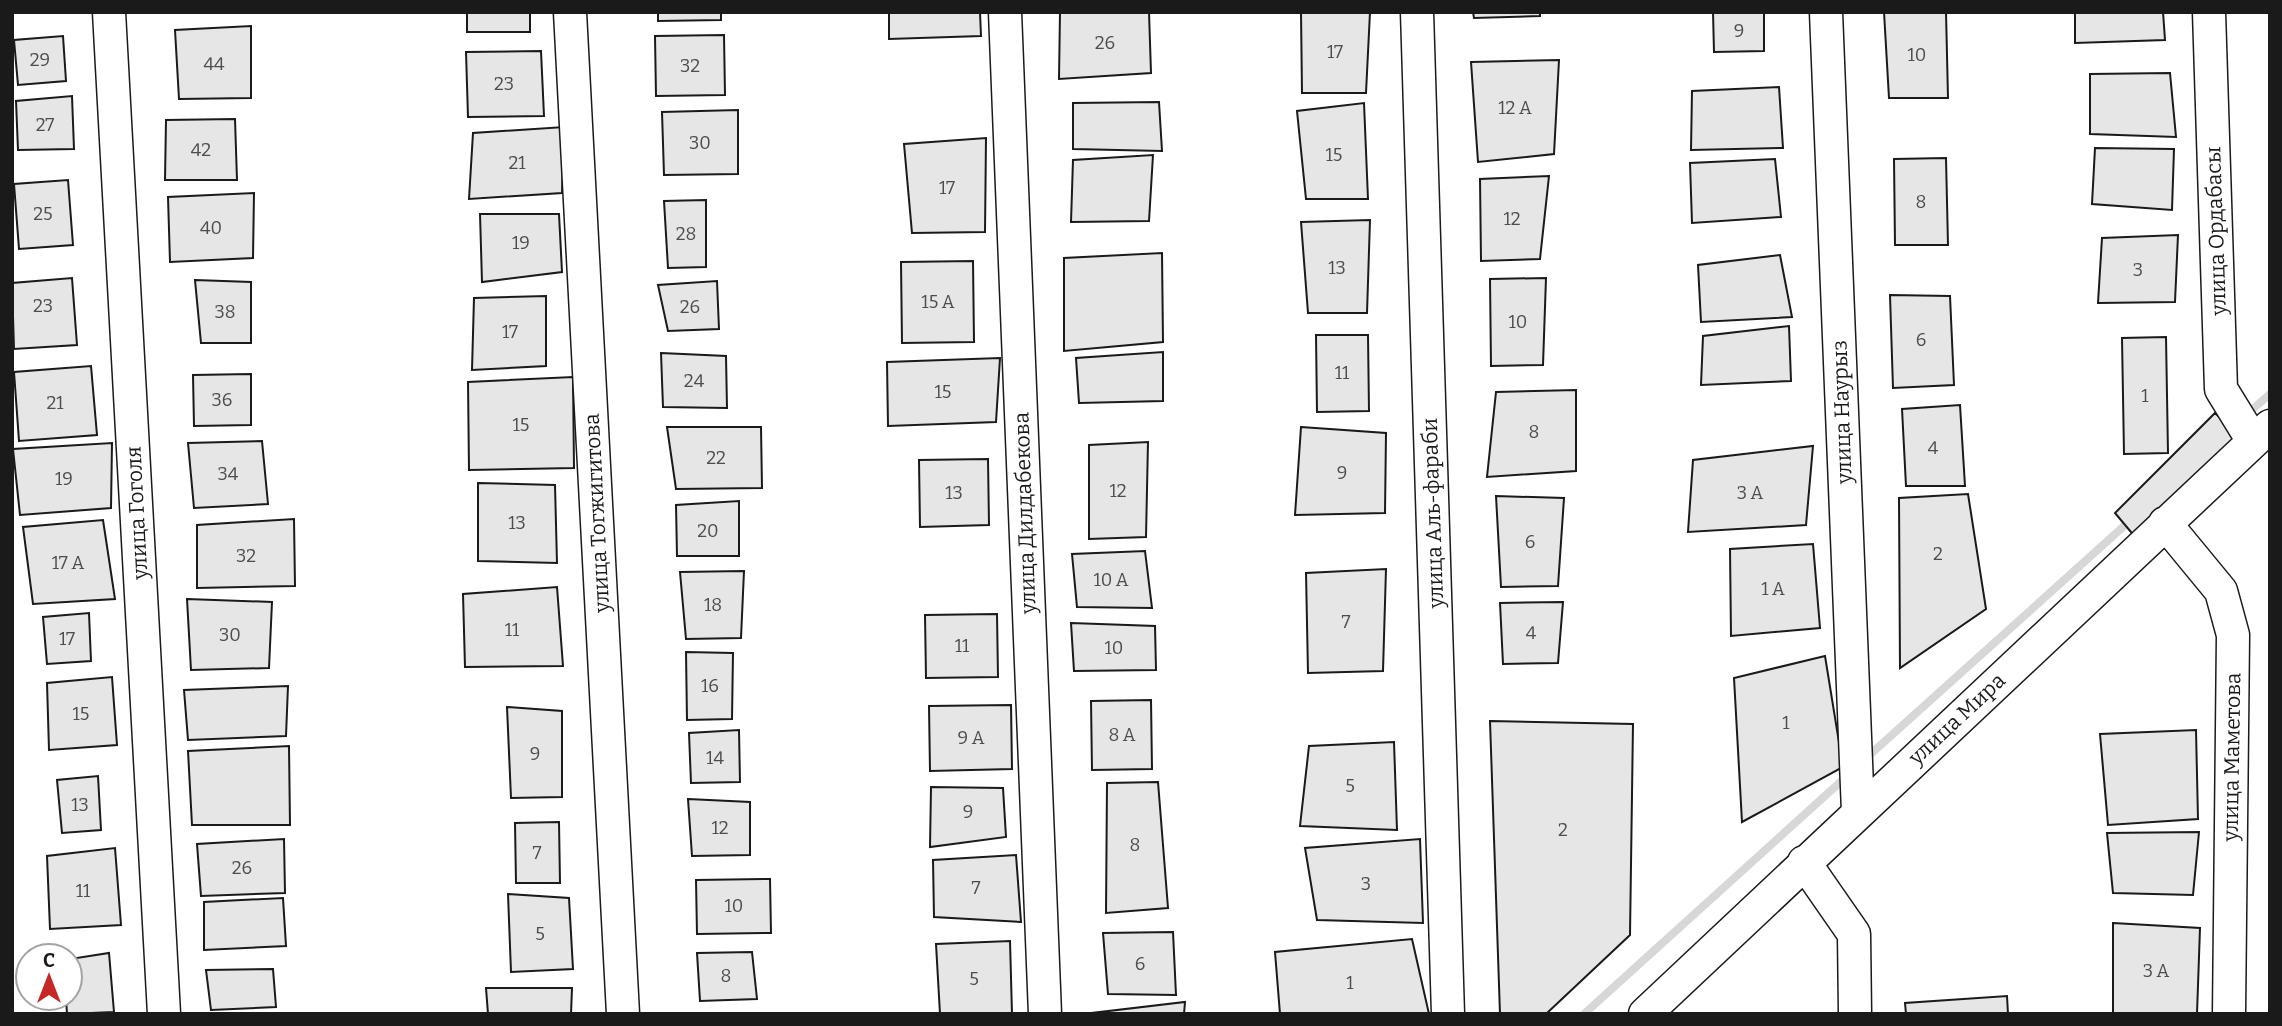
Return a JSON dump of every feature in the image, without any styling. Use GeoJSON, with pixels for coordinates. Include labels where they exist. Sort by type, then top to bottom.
{"type":"FeatureCollection","features":[{"type":"Feature","properties":{"kind":"street","name":"улица Гоголя"},"geometry":{"type":"LineString","coordinates":[[109,12],[164,1014]]}},
{"type":"Feature","properties":{"kind":"street","name":"улица Тогжигитова"},"geometry":{"type":"LineString","coordinates":[[570,12],[623,1014]]}},
{"type":"Feature","properties":{"kind":"street","name":"улица Дилдабекова"},"geometry":{"type":"LineString","coordinates":[[1005,12],[1045,1014]]}},
{"type":"Feature","properties":{"kind":"street","name":"улица Аль-фараби"},"geometry":{"type":"LineString","coordinates":[[1417,12],[1448,1014]]}},
{"type":"Feature","properties":{"kind":"street","name":"улица Наурыз"},"geometry":{"type":"LineString","coordinates":[[1826,12],[1858,811]]}},
{"type":"Feature","properties":{"kind":"street","name":"улица Ордабасы"},"geometry":{"type":"LineString","coordinates":[[2209,12],[2221,389],[2261,433]]}},
{"type":"Feature","properties":{"kind":"street","name":"улица Мира"},"geometry":{"type":"LineString","coordinates":[[1645,1014],[2261,433]]}},
{"type":"Feature","properties":{"kind":"street","name":"улица Маметова"},"geometry":{"type":"LineString","coordinates":[[2165,523],[2221,591],[2233,635],[2229,1014]]}},
{"type":"Feature","properties":{"kind":"street"},"geometry":{"type":"LineString","coordinates":[[1804,862],[1854,934],[1855,1014]]}},
{"type":"Feature","properties":{"kind":"building"},"geometry":{"type":"Polygon","coordinates":[[[467,12],[530,12],[530,32],[467,32],[467,12]]]}},
{"type":"Feature","properties":{"kind":"building"},"geometry":{"type":"Polygon","coordinates":[[[658,12],[721,12],[721,20],[658,21],[658,12]]]}},
{"type":"Feature","properties":{"kind":"building"},"geometry":{"type":"Polygon","coordinates":[[[889,12],[980,12],[981,36],[889,39],[889,12]]]}},
{"type":"Feature","properties":{"kind":"building"},"geometry":{"type":"Polygon","coordinates":[[[1060,12],[1149,12],[1151,73],[1059,79],[1060,12]]]}},
{"type":"Feature","properties":{"kind":"building"},"geometry":{"type":"Polygon","coordinates":[[[1301,12],[1370,12],[1366,93],[1302,93],[1301,12]]]}},
{"type":"Feature","properties":{"kind":"building"},"geometry":{"type":"Polygon","coordinates":[[[1473,12],[1540,12],[1540,16],[1474,18],[1473,12]]]}},
{"type":"Feature","properties":{"kind":"building"},"geometry":{"type":"Polygon","coordinates":[[[1713,12],[1764,12],[1764,51],[1714,52],[1713,12]]]}},
{"type":"Feature","properties":{"kind":"building"},"geometry":{"type":"Polygon","coordinates":[[[1884,12],[1946,12],[1948,98],[1889,98],[1884,12]]]}},
{"type":"Feature","properties":{"kind":"building"},"geometry":{"type":"Polygon","coordinates":[[[2075,12],[2163,12],[2165,40],[2075,43],[2075,12]]]}},
{"type":"Feature","properties":{"kind":"building"},"geometry":{"type":"Polygon","coordinates":[[[251,26],[251,98],[179,99],[175,30],[251,26]]]}},
{"type":"Feature","properties":{"kind":"building"},"geometry":{"type":"Polygon","coordinates":[[[724,35],[725,95],[656,96],[655,36],[724,35]]]}},
{"type":"Feature","properties":{"kind":"building"},"geometry":{"type":"Polygon","coordinates":[[[63,36],[66,81],[18,85],[14,40],[63,36]]]}},
{"type":"Feature","properties":{"kind":"building"},"geometry":{"type":"Polygon","coordinates":[[[541,51],[544,116],[468,117],[466,52],[541,51]]]}},
{"type":"Feature","properties":{"kind":"building"},"geometry":{"type":"Polygon","coordinates":[[[1559,60],[1554,154],[1478,162],[1471,62],[1559,60]]]}},
{"type":"Feature","properties":{"kind":"building"},"geometry":{"type":"Polygon","coordinates":[[[2170,73],[2176,137],[2090,134],[2090,74],[2170,73]]]}},
{"type":"Feature","properties":{"kind":"building"},"geometry":{"type":"Polygon","coordinates":[[[1779,87],[1783,148],[1691,150],[1692,91],[1779,87]]]}},
{"type":"Feature","properties":{"kind":"building"},"geometry":{"type":"Polygon","coordinates":[[[72,96],[74,149],[18,150],[16,101],[72,96]]]}},
{"type":"Feature","properties":{"kind":"building"},"geometry":{"type":"Polygon","coordinates":[[[1159,102],[1162,151],[1073,149],[1073,103],[1159,102]]]}},
{"type":"Feature","properties":{"kind":"building"},"geometry":{"type":"Polygon","coordinates":[[[1364,103],[1368,199],[1306,199],[1297,111],[1364,103]]]}},
{"type":"Feature","properties":{"kind":"building"},"geometry":{"type":"Polygon","coordinates":[[[738,110],[738,174],[664,175],[662,112],[738,110]]]}},
{"type":"Feature","properties":{"kind":"building"},"geometry":{"type":"Polygon","coordinates":[[[235,119],[237,180],[165,180],[166,120],[235,119]]]}},
{"type":"Feature","properties":{"kind":"building"},"geometry":{"type":"Polygon","coordinates":[[[564,127],[562,193],[469,199],[473,133],[564,127]]]}},
{"type":"Feature","properties":{"kind":"building"},"geometry":{"type":"Polygon","coordinates":[[[986,138],[985,232],[912,233],[904,144],[986,138]]]}},
{"type":"Feature","properties":{"kind":"building"},"geometry":{"type":"Polygon","coordinates":[[[2095,148],[2174,149],[2172,210],[2092,204],[2095,148]]]}},
{"type":"Feature","properties":{"kind":"building"},"geometry":{"type":"Polygon","coordinates":[[[1153,155],[1149,221],[1071,222],[1073,160],[1153,155]]]}},
{"type":"Feature","properties":{"kind":"building"},"geometry":{"type":"Polygon","coordinates":[[[1946,158],[1948,245],[1895,245],[1894,159],[1946,158]]]}},
{"type":"Feature","properties":{"kind":"building"},"geometry":{"type":"Polygon","coordinates":[[[1775,159],[1781,217],[1692,223],[1690,163],[1775,159]]]}},
{"type":"Feature","properties":{"kind":"building"},"geometry":{"type":"Polygon","coordinates":[[[1549,176],[1540,259],[1481,261],[1480,179],[1549,176]]]}},
{"type":"Feature","properties":{"kind":"building"},"geometry":{"type":"Polygon","coordinates":[[[68,180],[73,245],[19,249],[14,184],[68,180]]]}},
{"type":"Feature","properties":{"kind":"building"},"geometry":{"type":"Polygon","coordinates":[[[254,193],[253,258],[170,262],[168,197],[254,193]]]}},
{"type":"Feature","properties":{"kind":"building"},"geometry":{"type":"Polygon","coordinates":[[[706,200],[706,267],[668,268],[664,201],[706,200]]]}},
{"type":"Feature","properties":{"kind":"building"},"geometry":{"type":"Polygon","coordinates":[[[480,214],[559,214],[562,272],[482,282],[480,214]]]}},
{"type":"Feature","properties":{"kind":"building"},"geometry":{"type":"Polygon","coordinates":[[[1370,220],[1367,313],[1308,313],[1301,222],[1370,220]]]}},
{"type":"Feature","properties":{"kind":"building"},"geometry":{"type":"Polygon","coordinates":[[[2178,235],[2175,302],[2098,303],[2102,238],[2178,235]]]}},
{"type":"Feature","properties":{"kind":"building"},"geometry":{"type":"Polygon","coordinates":[[[1162,253],[1163,342],[1064,351],[1064,258],[1162,253]]]}},
{"type":"Feature","properties":{"kind":"building"},"geometry":{"type":"Polygon","coordinates":[[[1780,255],[1792,317],[1701,322],[1698,265],[1780,255]]]}},
{"type":"Feature","properties":{"kind":"building"},"geometry":{"type":"Polygon","coordinates":[[[973,261],[974,342],[902,343],[901,262],[973,261]]]}},
{"type":"Feature","properties":{"kind":"building"},"geometry":{"type":"Polygon","coordinates":[[[72,278],[77,345],[14,349],[12,283],[72,278]]]}},
{"type":"Feature","properties":{"kind":"building"},"geometry":{"type":"Polygon","coordinates":[[[1546,278],[1543,365],[1491,366],[1490,279],[1546,278]]]}},
{"type":"Feature","properties":{"kind":"building"},"geometry":{"type":"Polygon","coordinates":[[[195,280],[251,282],[251,343],[201,343],[195,280]]]}},
{"type":"Feature","properties":{"kind":"building"},"geometry":{"type":"Polygon","coordinates":[[[717,281],[719,329],[668,331],[658,285],[717,281]]]}},
{"type":"Feature","properties":{"kind":"building"},"geometry":{"type":"Polygon","coordinates":[[[1890,295],[1950,296],[1954,385],[1893,388],[1890,295]]]}},
{"type":"Feature","properties":{"kind":"building"},"geometry":{"type":"Polygon","coordinates":[[[546,296],[546,366],[472,370],[474,298],[546,296]]]}},
{"type":"Feature","properties":{"kind":"building"},"geometry":{"type":"Polygon","coordinates":[[[1789,326],[1791,381],[1701,385],[1703,336],[1789,326]]]}},
{"type":"Feature","properties":{"kind":"building"},"geometry":{"type":"Polygon","coordinates":[[[1316,335],[1368,335],[1369,411],[1317,412],[1316,335]]]}},
{"type":"Feature","properties":{"kind":"building"},"geometry":{"type":"Polygon","coordinates":[[[2166,337],[2168,453],[2124,454],[2122,338],[2166,337]]]}},
{"type":"Feature","properties":{"kind":"building"},"geometry":{"type":"Polygon","coordinates":[[[1163,352],[1163,401],[1079,403],[1076,358],[1163,352]]]}},
{"type":"Feature","properties":{"kind":"building"},"geometry":{"type":"Polygon","coordinates":[[[661,353],[726,356],[727,408],[663,407],[661,353]]]}},
{"type":"Feature","properties":{"kind":"building"},"geometry":{"type":"Polygon","coordinates":[[[1000,358],[996,422],[888,426],[887,362],[1000,358]]]}},
{"type":"Feature","properties":{"kind":"building"},"geometry":{"type":"Polygon","coordinates":[[[91,366],[97,435],[19,441],[14,372],[91,366]]]}},
{"type":"Feature","properties":{"kind":"building"},"geometry":{"type":"Polygon","coordinates":[[[251,374],[251,425],[194,426],[193,375],[251,374]]]}},
{"type":"Feature","properties":{"kind":"building"},"geometry":{"type":"Polygon","coordinates":[[[573,377],[574,468],[469,470],[468,382],[573,377]]]}},
{"type":"Feature","properties":{"kind":"building"},"geometry":{"type":"Polygon","coordinates":[[[1576,390],[1576,471],[1487,477],[1496,392],[1576,390]]]}},
{"type":"Feature","properties":{"kind":"building"},"geometry":{"type":"Polygon","coordinates":[[[1960,405],[1965,486],[1906,486],[1902,409],[1960,405]]]}},
{"type":"Feature","properties":{"kind":"building"},"geometry":{"type":"Polygon","coordinates":[[[2215,413],[2241,437],[2136,538],[2115,513],[2215,413]]]}},
{"type":"Feature","properties":{"kind":"building"},"geometry":{"type":"Polygon","coordinates":[[[667,427],[761,427],[762,488],[676,489],[667,427]]]}},
{"type":"Feature","properties":{"kind":"building"},"geometry":{"type":"Polygon","coordinates":[[[1301,427],[1386,433],[1385,513],[1295,515],[1301,427]]]}},
{"type":"Feature","properties":{"kind":"building"},"geometry":{"type":"Polygon","coordinates":[[[262,441],[268,504],[194,508],[188,443],[262,441]]]}},
{"type":"Feature","properties":{"kind":"building"},"geometry":{"type":"Polygon","coordinates":[[[1148,442],[1146,537],[1089,539],[1089,445],[1148,442]]]}},
{"type":"Feature","properties":{"kind":"building"},"geometry":{"type":"Polygon","coordinates":[[[112,443],[111,508],[20,515],[13,449],[112,443]]]}},
{"type":"Feature","properties":{"kind":"building"},"geometry":{"type":"Polygon","coordinates":[[[1813,446],[1806,525],[1688,532],[1693,460],[1813,446]]]}},
{"type":"Feature","properties":{"kind":"building"},"geometry":{"type":"Polygon","coordinates":[[[988,459],[989,525],[920,527],[919,460],[988,459]]]}},
{"type":"Feature","properties":{"kind":"building"},"geometry":{"type":"Polygon","coordinates":[[[478,483],[555,485],[557,563],[478,561],[478,483]]]}},
{"type":"Feature","properties":{"kind":"building"},"geometry":{"type":"Polygon","coordinates":[[[1968,494],[1986,609],[1900,668],[1899,498],[1968,494]]]}},
{"type":"Feature","properties":{"kind":"building"},"geometry":{"type":"Polygon","coordinates":[[[1496,496],[1564,498],[1558,586],[1501,587],[1496,496]]]}},
{"type":"Feature","properties":{"kind":"building"},"geometry":{"type":"Polygon","coordinates":[[[739,501],[739,556],[677,556],[676,505],[739,501]]]}},
{"type":"Feature","properties":{"kind":"building"},"geometry":{"type":"Polygon","coordinates":[[[294,519],[295,586],[197,588],[197,525],[294,519]]]}},
{"type":"Feature","properties":{"kind":"building"},"geometry":{"type":"Polygon","coordinates":[[[103,520],[115,599],[33,604],[23,527],[103,520]]]}},
{"type":"Feature","properties":{"kind":"building"},"geometry":{"type":"Polygon","coordinates":[[[1813,544],[1820,628],[1731,636],[1730,549],[1813,544]]]}},
{"type":"Feature","properties":{"kind":"building"},"geometry":{"type":"Polygon","coordinates":[[[1145,551],[1152,608],[1077,607],[1072,554],[1145,551]]]}},
{"type":"Feature","properties":{"kind":"building"},"geometry":{"type":"Polygon","coordinates":[[[1386,569],[1383,671],[1308,673],[1306,573],[1386,569]]]}},
{"type":"Feature","properties":{"kind":"building"},"geometry":{"type":"Polygon","coordinates":[[[744,571],[741,638],[686,639],[680,572],[744,571]]]}},
{"type":"Feature","properties":{"kind":"building"},"geometry":{"type":"Polygon","coordinates":[[[557,587],[563,666],[465,667],[463,594],[557,587]]]}},
{"type":"Feature","properties":{"kind":"building"},"geometry":{"type":"Polygon","coordinates":[[[187,599],[272,602],[269,668],[191,670],[187,599]]]}},
{"type":"Feature","properties":{"kind":"building"},"geometry":{"type":"Polygon","coordinates":[[[1563,602],[1558,663],[1503,664],[1500,603],[1563,602]]]}},
{"type":"Feature","properties":{"kind":"building"},"geometry":{"type":"Polygon","coordinates":[[[89,613],[91,661],[47,664],[43,617],[89,613]]]}},
{"type":"Feature","properties":{"kind":"building"},"geometry":{"type":"Polygon","coordinates":[[[997,614],[998,677],[926,678],[925,615],[997,614]]]}},
{"type":"Feature","properties":{"kind":"building"},"geometry":{"type":"Polygon","coordinates":[[[1071,623],[1155,626],[1156,670],[1074,671],[1071,623]]]}},
{"type":"Feature","properties":{"kind":"building"},"geometry":{"type":"Polygon","coordinates":[[[686,652],[733,653],[732,719],[687,720],[686,652]]]}},
{"type":"Feature","properties":{"kind":"building"},"geometry":{"type":"Polygon","coordinates":[[[1825,656],[1843,767],[1742,822],[1734,678],[1825,656]]]}},
{"type":"Feature","properties":{"kind":"building"},"geometry":{"type":"Polygon","coordinates":[[[112,677],[117,745],[49,750],[47,683],[112,677]]]}},
{"type":"Feature","properties":{"kind":"building"},"geometry":{"type":"Polygon","coordinates":[[[288,686],[286,736],[188,740],[184,690],[288,686]]]}},
{"type":"Feature","properties":{"kind":"building"},"geometry":{"type":"Polygon","coordinates":[[[1151,700],[1152,769],[1092,770],[1091,701],[1151,700]]]}},
{"type":"Feature","properties":{"kind":"building"},"geometry":{"type":"Polygon","coordinates":[[[1011,705],[1012,769],[930,771],[929,706],[1011,705]]]}},
{"type":"Feature","properties":{"kind":"building"},"geometry":{"type":"Polygon","coordinates":[[[507,707],[562,711],[562,797],[511,798],[507,707]]]}},
{"type":"Feature","properties":{"kind":"building"},"geometry":{"type":"Polygon","coordinates":[[[1490,721],[1633,724],[1630,935],[1546,1014],[1500,1014],[1490,721]]]}},
{"type":"Feature","properties":{"kind":"building"},"geometry":{"type":"Polygon","coordinates":[[[739,730],[740,782],[691,783],[689,733],[739,730]]]}},
{"type":"Feature","properties":{"kind":"building"},"geometry":{"type":"Polygon","coordinates":[[[2196,730],[2198,819],[2108,825],[2100,734],[2196,730]]]}},
{"type":"Feature","properties":{"kind":"building"},"geometry":{"type":"Polygon","coordinates":[[[1394,742],[1397,830],[1300,826],[1309,746],[1394,742]]]}},
{"type":"Feature","properties":{"kind":"building"},"geometry":{"type":"Polygon","coordinates":[[[289,746],[290,825],[192,825],[188,751],[289,746]]]}},
{"type":"Feature","properties":{"kind":"building"},"geometry":{"type":"Polygon","coordinates":[[[98,776],[101,830],[62,833],[57,780],[98,776]]]}},
{"type":"Feature","properties":{"kind":"building"},"geometry":{"type":"Polygon","coordinates":[[[1158,782],[1168,908],[1106,913],[1107,783],[1158,782]]]}},
{"type":"Feature","properties":{"kind":"building"},"geometry":{"type":"Polygon","coordinates":[[[931,787],[1003,788],[1006,837],[930,847],[931,787]]]}},
{"type":"Feature","properties":{"kind":"building"},"geometry":{"type":"Polygon","coordinates":[[[688,799],[750,802],[750,855],[692,856],[688,799]]]}},
{"type":"Feature","properties":{"kind":"building"},"geometry":{"type":"Polygon","coordinates":[[[559,822],[560,883],[516,883],[515,823],[559,822]]]}},
{"type":"Feature","properties":{"kind":"building"},"geometry":{"type":"Polygon","coordinates":[[[2199,832],[2193,895],[2113,893],[2107,833],[2199,832]]]}},
{"type":"Feature","properties":{"kind":"building"},"geometry":{"type":"Polygon","coordinates":[[[284,839],[285,893],[201,896],[197,844],[284,839]]]}},
{"type":"Feature","properties":{"kind":"building"},"geometry":{"type":"Polygon","coordinates":[[[1420,839],[1423,923],[1317,920],[1305,848],[1420,839]]]}},
{"type":"Feature","properties":{"kind":"building"},"geometry":{"type":"Polygon","coordinates":[[[115,848],[121,925],[50,929],[47,856],[115,848]]]}},
{"type":"Feature","properties":{"kind":"building"},"geometry":{"type":"Polygon","coordinates":[[[1016,855],[1021,922],[934,917],[933,860],[1016,855]]]}},
{"type":"Feature","properties":{"kind":"building"},"geometry":{"type":"Polygon","coordinates":[[[770,879],[771,933],[697,934],[696,880],[770,879]]]}},
{"type":"Feature","properties":{"kind":"building"},"geometry":{"type":"Polygon","coordinates":[[[508,894],[569,898],[573,969],[511,972],[508,894]]]}},
{"type":"Feature","properties":{"kind":"building"},"geometry":{"type":"Polygon","coordinates":[[[283,898],[286,946],[204,950],[204,902],[283,898]]]}},
{"type":"Feature","properties":{"kind":"building"},"geometry":{"type":"Polygon","coordinates":[[[2113,923],[2200,928],[2197,1014],[2113,1014],[2113,923]]]}},
{"type":"Feature","properties":{"kind":"building"},"geometry":{"type":"Polygon","coordinates":[[[1173,932],[1176,995],[1108,994],[1103,933],[1173,932]]]}},
{"type":"Feature","properties":{"kind":"building"},"geometry":{"type":"Polygon","coordinates":[[[1412,939],[1429,1014],[1280,1014],[1275,952],[1412,939]]]}},
{"type":"Feature","properties":{"kind":"building"},"geometry":{"type":"Polygon","coordinates":[[[1010,941],[1012,1014],[940,1014],[936,944],[1010,941]]]}},
{"type":"Feature","properties":{"kind":"building"},"geometry":{"type":"Polygon","coordinates":[[[752,952],[757,999],[700,1001],[697,953],[752,952]]]}},
{"type":"Feature","properties":{"kind":"building"},"geometry":{"type":"Polygon","coordinates":[[[109,953],[114,1012],[67,1014],[84,1012],[84,957],[109,953]]]}},
{"type":"Feature","properties":{"kind":"building"},"geometry":{"type":"Polygon","coordinates":[[[273,969],[276,1007],[211,1010],[206,970],[273,969]]]}},
{"type":"Feature","properties":{"kind":"building"},"geometry":{"type":"Polygon","coordinates":[[[486,988],[572,988],[571,1014],[488,1014],[486,988]]]}},
{"type":"Feature","properties":{"kind":"building"},"geometry":{"type":"Polygon","coordinates":[[[2007,996],[2008,1014],[1906,1014],[1905,1003],[2007,996]]]}},
{"type":"Feature","properties":{"kind":"building"},"geometry":{"type":"Polygon","coordinates":[[[1185,1002],[1184,1014],[1092,1014],[1092,1013],[1185,1002]]]}},
{"type":"Feature","properties":{"kind":"waterway"},"geometry":{"type":"LineString","coordinates":[[2246,415],[2270,394]]}},
{"type":"Feature","properties":{"kind":"waterway"},"geometry":{"type":"LineString","coordinates":[[1864,760],[2133,518]]}},
{"type":"Feature","properties":{"kind":"waterway"},"geometry":{"type":"LineString","coordinates":[[1584,1014],[1847,776]]}}]}
